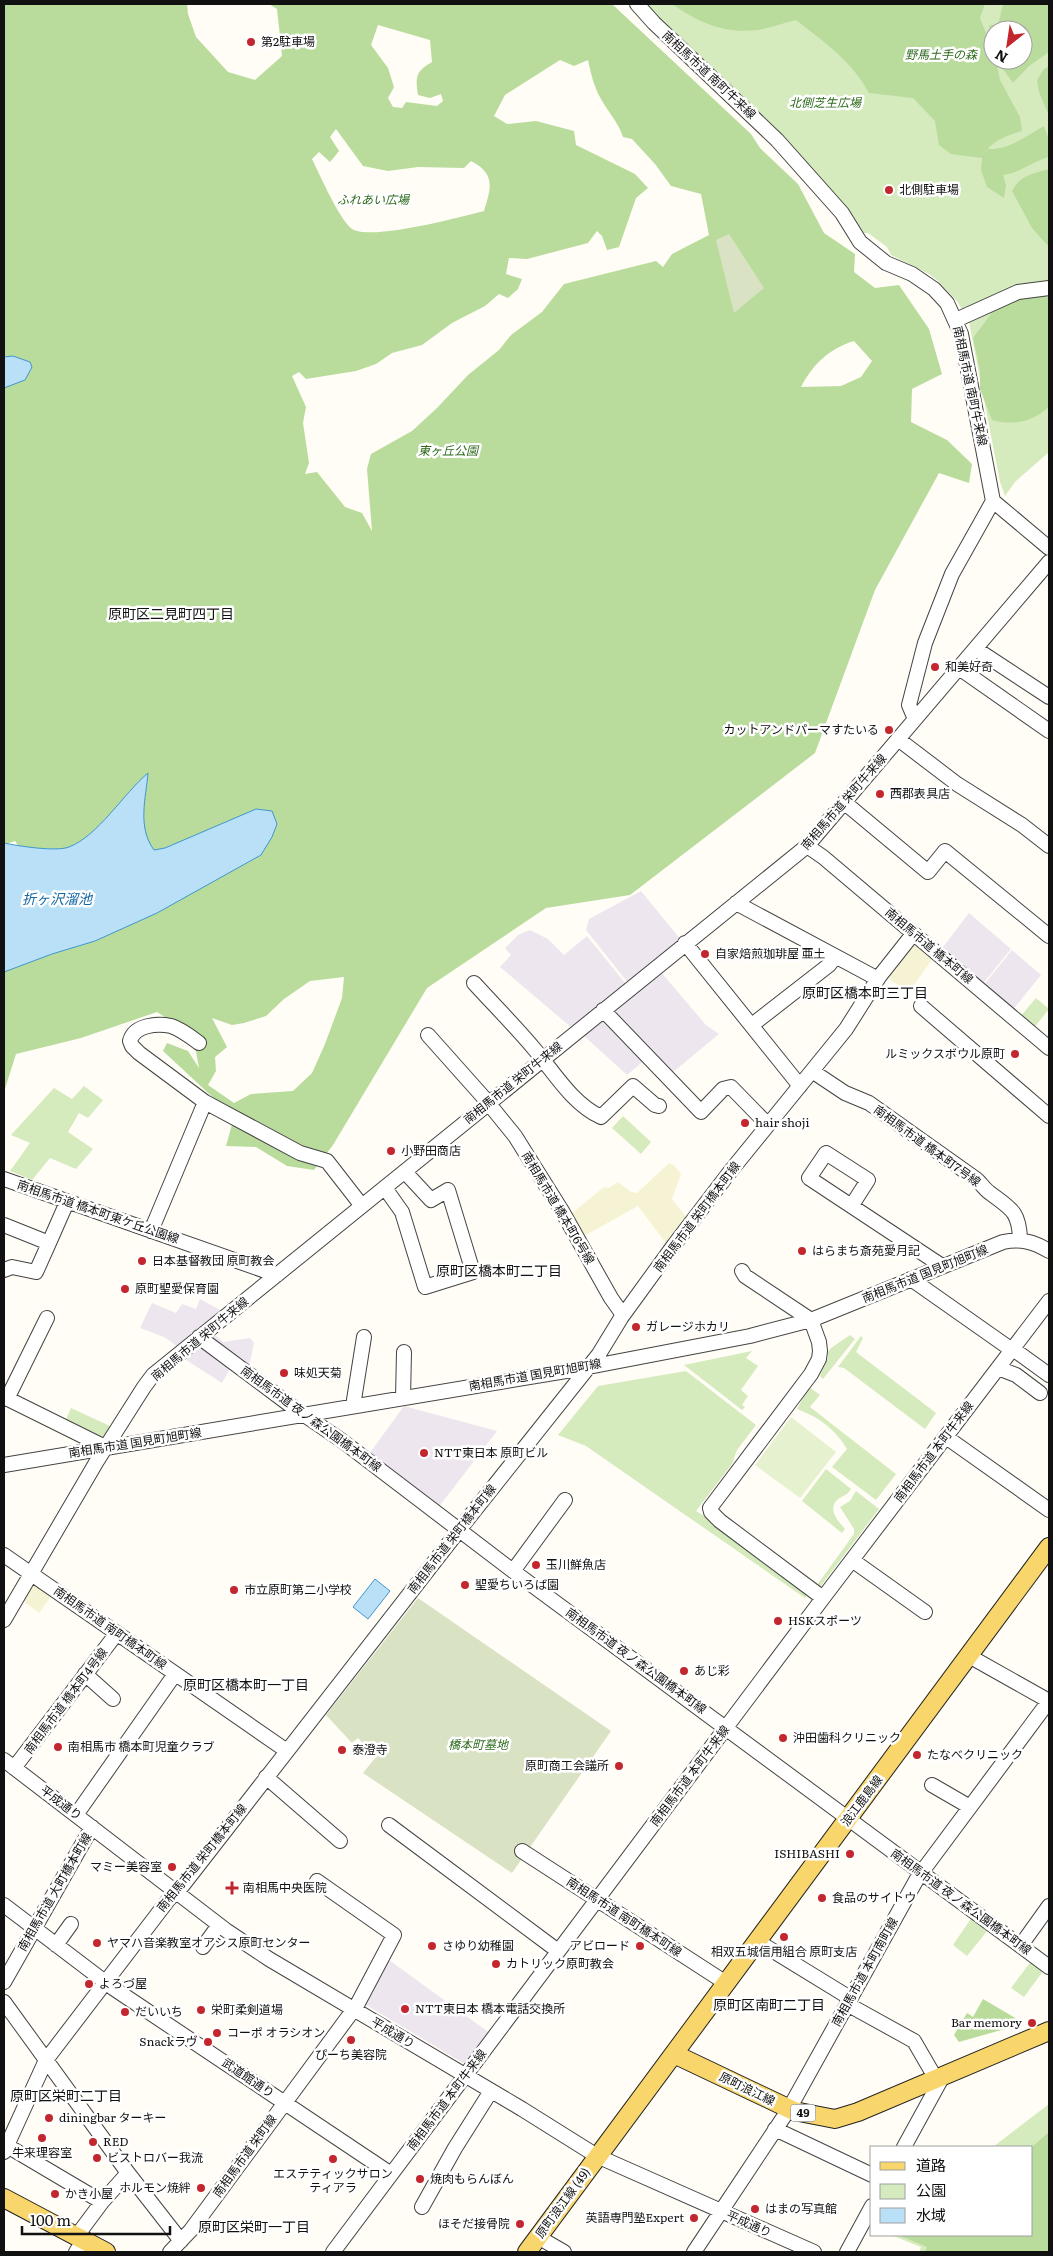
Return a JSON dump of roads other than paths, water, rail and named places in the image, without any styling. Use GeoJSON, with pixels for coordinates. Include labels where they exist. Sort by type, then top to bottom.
{"type":"FeatureCollection","features":[{"type":"Feature","properties":{"kind":"main road","name":"浪江鹿島線"},"geometry":{"type":"LineString","coordinates":[[674,2054],[1049,1547]]}},
{"type":"Feature","properties":{"kind":"main road","name":"原町浪江線"},"geometry":{"type":"LineString","coordinates":[[674,2054],[789,2109],[825,2118],[845,2117],[1049,2031]]}},
{"type":"Feature","properties":{"kind":"main road"},"geometry":{"type":"LineString","coordinates":[[598,2155],[674,2054]]}},
{"type":"Feature","properties":{"kind":"main road","name":"原町浪江線 (49)"},"geometry":{"type":"LineString","coordinates":[[527,2252],[598,2155]]}},
{"type":"Feature","properties":{"kind":"main road"},"geometry":{"type":"LineString","coordinates":[[4,2198],[78,2243],[106,2252]]}},
{"type":"Feature","properties":{"kind":"street","name":"南相馬市道 南町牛来線"},"geometry":{"type":"LineString","coordinates":[[637,4],[654,23],[777,140],[842,214],[860,242],[886,263],[912,274],[934,289],[946,303],[956,320],[967,363],[992,501]]}},
{"type":"Feature","properties":{"kind":"street"},"geometry":{"type":"LineString","coordinates":[[956,320],[1018,292],[1049,288]]}},
{"type":"Feature","properties":{"kind":"street"},"geometry":{"type":"LineString","coordinates":[[915,719],[910,705],[925,643],[952,574],[992,501],[1049,548]]}},
{"type":"Feature","properties":{"kind":"street","name":"南相馬市道 栄町牛来線"},"geometry":{"type":"LineString","coordinates":[[4,1620],[97,1461],[148,1382],[199,1337],[807,846],[1049,562]]}},
{"type":"Feature","properties":{"kind":"street"},"geometry":{"type":"LineString","coordinates":[[976,649],[1049,697]]}},
{"type":"Feature","properties":{"kind":"street"},"geometry":{"type":"LineString","coordinates":[[959,668],[1049,732]]}},
{"type":"Feature","properties":{"kind":"street"},"geometry":{"type":"LineString","coordinates":[[898,739],[957,784],[1022,825],[1049,846]]}},
{"type":"Feature","properties":{"kind":"street"},"geometry":{"type":"LineString","coordinates":[[845,803],[928,872],[945,851],[1049,936]]}},
{"type":"Feature","properties":{"kind":"street","name":"南相馬市道 橋本町線"},"geometry":{"type":"LineString","coordinates":[[807,846],[823,857],[1049,1048]]}},
{"type":"Feature","properties":{"kind":"street"},"geometry":{"type":"LineString","coordinates":[[736,903],[878,979]]}},
{"type":"Feature","properties":{"kind":"street","name":"南相馬市道 栄町橋本町線"},"geometry":{"type":"LineString","coordinates":[[5,2147],[46,2060],[459,1530],[599,1354],[624,1315],[696,1216],[846,1029],[878,979],[913,934]]}},
{"type":"Feature","properties":{"kind":"street"},"geometry":{"type":"LineString","coordinates":[[685,943],[800,1086]]}},
{"type":"Feature","properties":{"kind":"street"},"geometry":{"type":"LineString","coordinates":[[752,1025],[829,966],[835,957]]}},
{"type":"Feature","properties":{"kind":"street"},"geometry":{"type":"LineString","coordinates":[[474,983],[571,1094],[593,1113],[601,1117],[633,1086],[655,1106],[659,1106]]}},
{"type":"Feature","properties":{"kind":"street"},"geometry":{"type":"LineString","coordinates":[[921,1006],[1049,1116]]}},
{"type":"Feature","properties":{"kind":"street"},"geometry":{"type":"LineString","coordinates":[[603,1010],[701,1112],[723,1089],[730,1086],[768,1125]]}},
{"type":"Feature","properties":{"kind":"street"},"geometry":{"type":"LineString","coordinates":[[199,1043],[178,1029],[163,1025],[139,1028],[134,1031],[130,1041],[139,1053],[205,1102],[300,1153],[327,1161],[362,1206]]}},
{"type":"Feature","properties":{"kind":"street","name":"南相馬市道 橋本町6号線"},"geometry":{"type":"LineString","coordinates":[[428,1035],[489,1103],[519,1141],[562,1211],[611,1298],[624,1315]]}},
{"type":"Feature","properties":{"kind":"street","name":"南相馬市道 橋本町7号線"},"geometry":{"type":"LineString","coordinates":[[812,1071],[845,1093],[868,1103],[976,1179],[1012,1210],[1019,1223],[1020,1239]]}},
{"type":"Feature","properties":{"kind":"street"},"geometry":{"type":"LineString","coordinates":[[151,1231],[205,1102]]}},
{"type":"Feature","properties":{"kind":"street"},"geometry":{"type":"LineString","coordinates":[[385,1188],[402,1212],[425,1287],[473,1272],[448,1190],[430,1200],[405,1172]]}},
{"type":"Feature","properties":{"kind":"street","name":"南相馬市道 橋本町東ケ丘公園線"},"geometry":{"type":"LineString","coordinates":[[4,1179],[277,1275]]}},
{"type":"Feature","properties":{"kind":"street"},"geometry":{"type":"LineString","coordinates":[[4,1270],[12,1267],[36,1272],[66,1202]]}},
{"type":"Feature","properties":{"kind":"street"},"geometry":{"type":"LineString","coordinates":[[852,1206],[942,1266]]}},
{"type":"Feature","properties":{"kind":"street"},"geometry":{"type":"LineString","coordinates":[[4,1225],[50,1243]]}},
{"type":"Feature","properties":{"kind":"street"},"geometry":{"type":"LineString","coordinates":[[1020,1239],[1049,1251]]}},
{"type":"Feature","properties":{"kind":"street","name":"南相馬市道 国見町旭町線"},"geometry":{"type":"LineString","coordinates":[[4,1465],[588,1366],[711,1344],[784,1328],[810,1320],[1003,1242],[1020,1239]]}},
{"type":"Feature","properties":{"kind":"street"},"geometry":{"type":"LineString","coordinates":[[742,1271],[745,1276],[810,1320],[819,1342],[819,1359],[710,1508],[711,1512],[720,1521],[823,1598]]}},
{"type":"Feature","properties":{"kind":"street"},"geometry":{"type":"LineString","coordinates":[[911,1279],[1049,1375]]}},
{"type":"Feature","properties":{"kind":"street","name":"南相馬市道 本町牛来線"},"geometry":{"type":"LineString","coordinates":[[333,2252],[823,1598],[1049,1301]]}},
{"type":"Feature","properties":{"kind":"street"},"geometry":{"type":"LineString","coordinates":[[46,1318],[5,1398],[34,1410],[107,1448]]}},
{"type":"Feature","properties":{"kind":"street","name":"南相馬市道 夜ノ森公園橋本町線"},"geometry":{"type":"LineString","coordinates":[[199,1337],[341,1440],[726,1729],[1049,1966]]}},
{"type":"Feature","properties":{"kind":"street"},"geometry":{"type":"LineString","coordinates":[[353,1406],[364,1337]]}},
{"type":"Feature","properties":{"kind":"street"},"geometry":{"type":"LineString","coordinates":[[403,1398],[404,1352]]}},
{"type":"Feature","properties":{"kind":"street"},"geometry":{"type":"LineString","coordinates":[[998,1368],[1016,1375],[1040,1393]]}},
{"type":"Feature","properties":{"kind":"street"},"geometry":{"type":"LineString","coordinates":[[946,1437],[1049,1510]]}},
{"type":"Feature","properties":{"kind":"street"},"geometry":{"type":"LineString","coordinates":[[513,1570],[565,1500]]}},
{"type":"Feature","properties":{"kind":"street","name":"南相馬市道 南町橋本町線"},"geometry":{"type":"LineString","coordinates":[[4,1555],[287,1751]]}},
{"type":"Feature","properties":{"kind":"street"},"geometry":{"type":"LineString","coordinates":[[852,1560],[925,1612]]}},
{"type":"Feature","properties":{"kind":"street","name":"南相馬市道 橋本町4号線"},"geometry":{"type":"LineString","coordinates":[[9,1764],[117,1633]]}},
{"type":"Feature","properties":{"kind":"street"},"geometry":{"type":"LineString","coordinates":[[969,1656],[1049,1701]]}},
{"type":"Feature","properties":{"kind":"street"},"geometry":{"type":"LineString","coordinates":[[85,1674],[112,1699]]}},
{"type":"Feature","properties":{"kind":"street","name":"南相馬市道 大町橋本町線"},"geometry":{"type":"LineString","coordinates":[[76,1815],[176,1674]]}},
{"type":"Feature","properties":{"kind":"street","name":"南相馬市道 本町南町線"},"geometry":{"type":"LineString","coordinates":[[694,2252],[789,2109],[921,1873],[1049,1701]]}},
{"type":"Feature","properties":{"kind":"street","name":"平成通り"},"geometry":{"type":"LineString","coordinates":[[9,1764],[219,1925],[263,1956],[353,2009],[468,2071],[491,2091],[598,2155],[720,2212],[814,2252]]}},
{"type":"Feature","properties":{"kind":"street"},"geometry":{"type":"LineString","coordinates":[[266,1778],[340,1841]]}},
{"type":"Feature","properties":{"kind":"street"},"geometry":{"type":"LineString","coordinates":[[932,1785],[970,1807]]}},
{"type":"Feature","properties":{"kind":"street"},"geometry":{"type":"LineString","coordinates":[[389,1825],[558,1951]]}},
{"type":"Feature","properties":{"kind":"street","name":"南相馬市道 大町橋本町線"},"geometry":{"type":"LineString","coordinates":[[4,1982],[92,1827]]}},
{"type":"Feature","properties":{"kind":"street","name":"南相馬市道 南町橋本町線"},"geometry":{"type":"LineString","coordinates":[[522,1852],[726,1983]]}},
{"type":"Feature","properties":{"kind":"street","name":"南相馬市道 栄町線"},"geometry":{"type":"LineString","coordinates":[[170,2252],[209,2207],[353,2009],[385,1955],[385,1949],[394,1935],[317,1881]]}},
{"type":"Feature","properties":{"kind":"street","name":"武道館通り"},"geometry":{"type":"LineString","coordinates":[[4,1904],[106,1982],[391,2174]]}},
{"type":"Feature","properties":{"kind":"street"},"geometry":{"type":"LineString","coordinates":[[1022,1945],[1049,1906]]}},
{"type":"Feature","properties":{"kind":"street"},"geometry":{"type":"LineString","coordinates":[[56,1945],[71,1924]]}},
{"type":"Feature","properties":{"kind":"street"},"geometry":{"type":"LineString","coordinates":[[203,1948],[219,1925]]}},
{"type":"Feature","properties":{"kind":"street"},"geometry":{"type":"LineString","coordinates":[[757,1941],[849,2001],[914,2040],[940,2078],[905,2146]]}},
{"type":"Feature","properties":{"kind":"street"},"geometry":{"type":"LineString","coordinates":[[4,2002],[128,2173],[181,2241]]}},
{"type":"Feature","properties":{"kind":"street"},"geometry":{"type":"LineString","coordinates":[[422,2207],[455,2148],[491,2091]]}},
{"type":"Feature","properties":{"kind":"street"},"geometry":{"type":"LineString","coordinates":[[775,2129],[870,2173]]}},
{"type":"Feature","properties":{"kind":"street"},"geometry":{"type":"LineString","coordinates":[[5,2147],[102,2202]]}},
{"type":"Feature","properties":{"kind":"street"},"geometry":{"type":"LineString","coordinates":[[78,2243],[102,2202],[128,2173]]}},
{"type":"Feature","properties":{"kind":"street"},"geometry":{"type":"LineString","coordinates":[[847,2252],[870,2210]]}},
{"type":"Feature","properties":{"kind":"street"},"geometry":{"type":"LineString","coordinates":[[538,2237],[564,2252]]}},
{"type":"Feature","properties":{"kind":"water"},"geometry":{"type":"Polygon","coordinates":[[[13,356],[30,362],[32,367],[25,380],[4,388],[4,357],[13,356]]]}},
{"type":"Feature","properties":{"kind":"water","name":"折ヶ沢溜池"},"geometry":{"type":"Polygon","coordinates":[[[148,773],[144,822],[149,841],[154,850],[165,848],[256,809],[272,811],[277,824],[272,837],[261,855],[157,913],[95,941],[52,954],[4,972],[4,843],[46,849],[69,847],[90,834],[148,773]]]}},
{"type":"Feature","properties":{"kind":"water"},"geometry":{"type":"Polygon","coordinates":[[[375,1579],[390,1591],[368,1619],[353,1607],[375,1579]]]}},
{"type":"Feature","properties":{"kind":"place","name":"第2駐車場"},"geometry":{"type":"Point","coordinates":[251,42]}},
{"type":"Feature","properties":{"kind":"place","name":"北側駐車場"},"geometry":{"type":"Point","coordinates":[889,190]}},
{"type":"Feature","properties":{"kind":"place","name":"和美好奇"},"geometry":{"type":"Point","coordinates":[935,667]}},
{"type":"Feature","properties":{"kind":"place","name":"カットアンドパーマすたいる"},"geometry":{"type":"Point","coordinates":[889,730]}},
{"type":"Feature","properties":{"kind":"place","name":"西郡表具店"},"geometry":{"type":"Point","coordinates":[880,794]}},
{"type":"Feature","properties":{"kind":"place","name":"自家焙煎珈琲屋 亜土"},"geometry":{"type":"Point","coordinates":[705,954]}},
{"type":"Feature","properties":{"kind":"place","name":"ルミックスボウル原町"},"geometry":{"type":"Point","coordinates":[1015,1054]}},
{"type":"Feature","properties":{"kind":"place","name":"hair shoji"},"geometry":{"type":"Point","coordinates":[745,1123]}},
{"type":"Feature","properties":{"kind":"place","name":"小野田商店"},"geometry":{"type":"Point","coordinates":[391,1151]}},
{"type":"Feature","properties":{"kind":"place","name":"はらまち斎苑愛月記"},"geometry":{"type":"Point","coordinates":[802,1251]}},
{"type":"Feature","properties":{"kind":"place","name":"日本基督教団 原町教会"},"geometry":{"type":"Point","coordinates":[142,1261]}},
{"type":"Feature","properties":{"kind":"place","name":"原町聖愛保育園"},"geometry":{"type":"Point","coordinates":[125,1289]}},
{"type":"Feature","properties":{"kind":"place","name":"ガレージホカリ"},"geometry":{"type":"Point","coordinates":[636,1327]}},
{"type":"Feature","properties":{"kind":"place","name":"味処天菊"},"geometry":{"type":"Point","coordinates":[284,1373]}},
{"type":"Feature","properties":{"kind":"place","name":"NTT東日本 原町ビル"},"geometry":{"type":"Point","coordinates":[424,1453]}},
{"type":"Feature","properties":{"kind":"place","name":"玉川鮮魚店"},"geometry":{"type":"Point","coordinates":[536,1565]}},
{"type":"Feature","properties":{"kind":"place","name":"聖愛ちいろば園"},"geometry":{"type":"Point","coordinates":[465,1585]}},
{"type":"Feature","properties":{"kind":"place","name":"市立原町第二小学校"},"geometry":{"type":"Point","coordinates":[234,1590]}},
{"type":"Feature","properties":{"kind":"place","name":"HSKスポーツ"},"geometry":{"type":"Point","coordinates":[778,1621]}},
{"type":"Feature","properties":{"kind":"place","name":"あじ彩"},"geometry":{"type":"Point","coordinates":[684,1671]}},
{"type":"Feature","properties":{"kind":"place","name":"沖田歯科クリニック"},"geometry":{"type":"Point","coordinates":[783,1738]}},
{"type":"Feature","properties":{"kind":"place","name":"南相馬市 橋本町児童クラブ"},"geometry":{"type":"Point","coordinates":[58,1747]}},
{"type":"Feature","properties":{"kind":"place","name":"泰澄寺"},"geometry":{"type":"Point","coordinates":[342,1750]}},
{"type":"Feature","properties":{"kind":"place","name":"たなべクリニック"},"geometry":{"type":"Point","coordinates":[917,1755]}},
{"type":"Feature","properties":{"kind":"place","name":"原町商工会議所"},"geometry":{"type":"Point","coordinates":[619,1766]}},
{"type":"Feature","properties":{"kind":"place","name":"ISHIBASHI"},"geometry":{"type":"Point","coordinates":[850,1854]}},
{"type":"Feature","properties":{"kind":"place","name":"マミー美容室"},"geometry":{"type":"Point","coordinates":[172,1867]}},
{"type":"Feature","properties":{"kind":"place","name":"南相馬中央医院"},"geometry":{"type":"Point","coordinates":[232,1888]}},
{"type":"Feature","properties":{"kind":"place","name":"食品のサイトウ"},"geometry":{"type":"Point","coordinates":[822,1898]}},
{"type":"Feature","properties":{"kind":"place","name":"相双五城信用組合 原町支店"},"geometry":{"type":"Point","coordinates":[784,1937]}},
{"type":"Feature","properties":{"kind":"place","name":"ヤマハ音楽教室オアシス原町センター"},"geometry":{"type":"Point","coordinates":[97,1943]}},
{"type":"Feature","properties":{"kind":"place","name":"さゆり幼稚園"},"geometry":{"type":"Point","coordinates":[432,1946]}},
{"type":"Feature","properties":{"kind":"place","name":"アビロード"},"geometry":{"type":"Point","coordinates":[640,1946]}},
{"type":"Feature","properties":{"kind":"place","name":"カトリック原町教会"},"geometry":{"type":"Point","coordinates":[496,1964]}},
{"type":"Feature","properties":{"kind":"place","name":"よろづ屋"},"geometry":{"type":"Point","coordinates":[89,1984]}},
{"type":"Feature","properties":{"kind":"place","name":"NTT東日本 橋本電話交換所"},"geometry":{"type":"Point","coordinates":[405,2009]}},
{"type":"Feature","properties":{"kind":"place","name":"栄町柔剣道場"},"geometry":{"type":"Point","coordinates":[201,2010]}},
{"type":"Feature","properties":{"kind":"place","name":"だいいち"},"geometry":{"type":"Point","coordinates":[125,2012]}},
{"type":"Feature","properties":{"kind":"place","name":"Bar memory"},"geometry":{"type":"Point","coordinates":[1032,2023]}},
{"type":"Feature","properties":{"kind":"place","name":"コーポ オラシオン"},"geometry":{"type":"Point","coordinates":[217,2033]}},
{"type":"Feature","properties":{"kind":"place","name":"ぴーち美容院"},"geometry":{"type":"Point","coordinates":[351,2040]}},
{"type":"Feature","properties":{"kind":"place","name":"Snackラヴ"},"geometry":{"type":"Point","coordinates":[208,2042]}},
{"type":"Feature","properties":{"kind":"place","name":"diningbar ターキー"},"geometry":{"type":"Point","coordinates":[49,2118]}},
{"type":"Feature","properties":{"kind":"place","name":"牛来理容室"},"geometry":{"type":"Point","coordinates":[42,2138]}},
{"type":"Feature","properties":{"kind":"place","name":"RED"},"geometry":{"type":"Point","coordinates":[93,2142]}},
{"type":"Feature","properties":{"kind":"place","name":"ビストロバー我流"},"geometry":{"type":"Point","coordinates":[97,2158]}},
{"type":"Feature","properties":{"kind":"place","name":"エステティックサロン ティアラ"},"geometry":{"type":"Point","coordinates":[333,2159]}},
{"type":"Feature","properties":{"kind":"place","name":"焼肉もらんぼん"},"geometry":{"type":"Point","coordinates":[420,2179]}},
{"type":"Feature","properties":{"kind":"place","name":"ホルモン焼絆"},"geometry":{"type":"Point","coordinates":[201,2188]}},
{"type":"Feature","properties":{"kind":"place","name":"かき小屋"},"geometry":{"type":"Point","coordinates":[55,2194]}},
{"type":"Feature","properties":{"kind":"place","name":"はまの写真館"},"geometry":{"type":"Point","coordinates":[755,2209]}},
{"type":"Feature","properties":{"kind":"place","name":"英語専門塾Expert"},"geometry":{"type":"Point","coordinates":[694,2218]}},
{"type":"Feature","properties":{"kind":"place","name":"ほそだ接骨院"},"geometry":{"type":"Point","coordinates":[520,2224]}},
{"type":"Feature","properties":{"kind":"district","name":"原町区二見町四丁目"},"geometry":{"type":"Point","coordinates":[171,614]}},
{"type":"Feature","properties":{"kind":"district","name":"原町区橋本町三丁目"},"geometry":{"type":"Point","coordinates":[865,993]}},
{"type":"Feature","properties":{"kind":"district","name":"原町区橋本町二丁目"},"geometry":{"type":"Point","coordinates":[499,1271]}},
{"type":"Feature","properties":{"kind":"district","name":"原町区橋本町一丁目"},"geometry":{"type":"Point","coordinates":[246,1685]}},
{"type":"Feature","properties":{"kind":"district","name":"原町区南町二丁目"},"geometry":{"type":"Point","coordinates":[769,2005]}},
{"type":"Feature","properties":{"kind":"district","name":"原町区栄町二丁目"},"geometry":{"type":"Point","coordinates":[66,2096]}},
{"type":"Feature","properties":{"kind":"district","name":"原町区栄町一丁目"},"geometry":{"type":"Point","coordinates":[254,2227]}},
{"type":"Feature","properties":{"kind":"park label","name":"野馬土手の森"},"geometry":{"type":"Point","coordinates":[941,55]}},
{"type":"Feature","properties":{"kind":"park label","name":"北側芝生広場"},"geometry":{"type":"Point","coordinates":[825,103]}},
{"type":"Feature","properties":{"kind":"park label","name":"ふれあい広場"},"geometry":{"type":"Point","coordinates":[373,200]}},
{"type":"Feature","properties":{"kind":"park label","name":"東ヶ丘公園"},"geometry":{"type":"Point","coordinates":[448,451]}},
{"type":"Feature","properties":{"kind":"park label","name":"橋本町墓地"},"geometry":{"type":"Point","coordinates":[478,1745]}}]}
